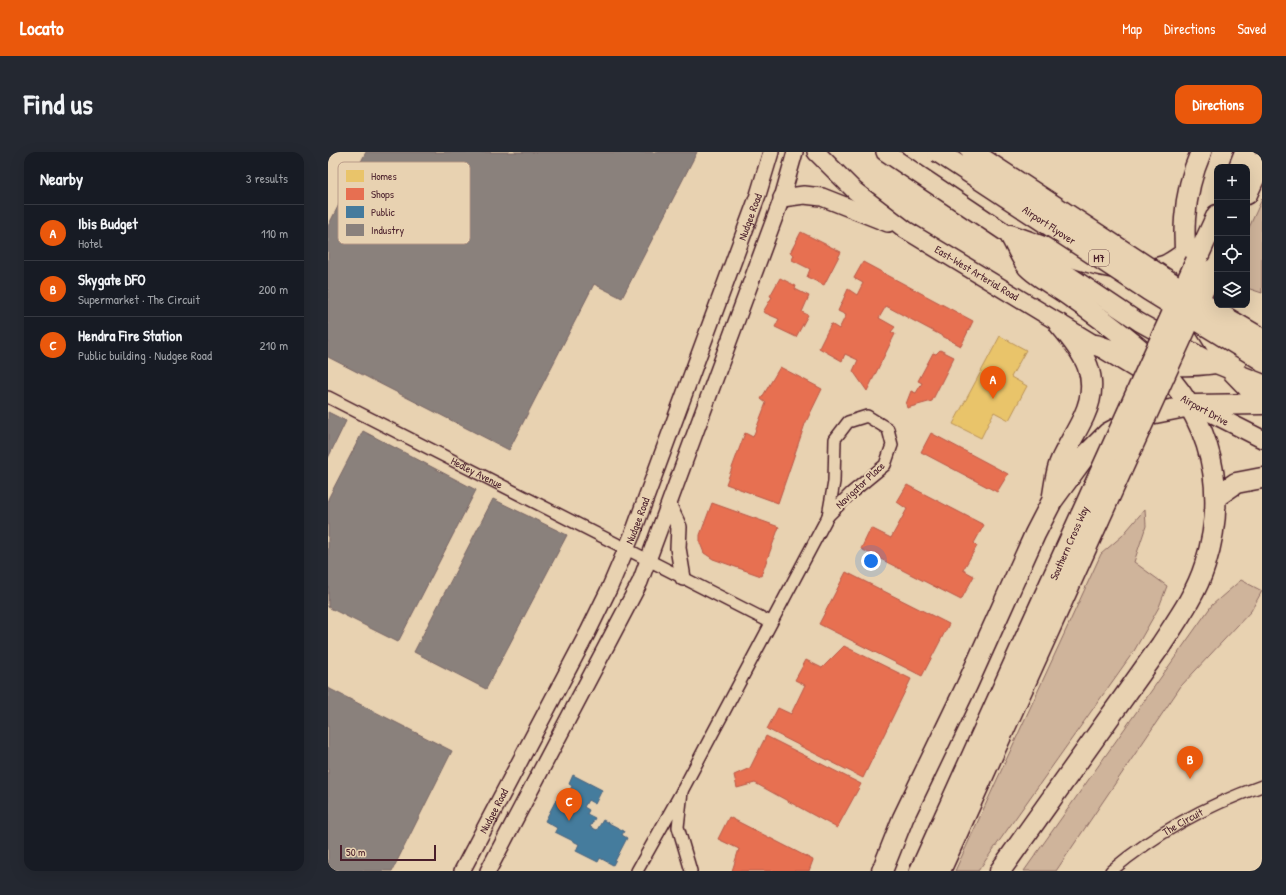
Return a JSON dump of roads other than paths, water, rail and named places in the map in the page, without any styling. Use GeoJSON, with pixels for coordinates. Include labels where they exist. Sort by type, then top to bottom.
{"type":"FeatureCollection","features":[{"type":"Feature","properties":{"kind":"highway","name":"Airport Flyover"},"geometry":{"type":"LineString","coordinates":[[938,152],[1148,290],[1262,360]]}},
{"type":"Feature","properties":{"kind":"highway","name":"Airport Flyover"},"geometry":{"type":"LineString","coordinates":[[972,152],[1213,310],[1262,338]]}},
{"type":"Feature","properties":{"kind":"highway"},"geometry":{"type":"LineString","coordinates":[[1201,152],[1192,178],[1184,213],[1185,253],[1190,288],[1199,316],[1225,366],[1262,403]]}},
{"type":"Feature","properties":{"kind":"highway"},"geometry":{"type":"LineString","coordinates":[[1240,164],[1245,152]]}},
{"type":"Feature","properties":{"kind":"highway"},"geometry":{"type":"LineString","coordinates":[[1250,187],[1262,161]]}},
{"type":"Feature","properties":{"kind":"highway","name":"Southern Cross Way"},"geometry":{"type":"LineString","coordinates":[[940,871],[1090,519],[1214,222]]}},
{"type":"Feature","properties":{"kind":"highway"},"geometry":{"type":"LineString","coordinates":[[1010,235],[1086,262],[1121,268],[1139,269],[1164,266],[1185,253]]}},
{"type":"Feature","properties":{"kind":"highway"},"geometry":{"type":"LineString","coordinates":[[1000,871],[1161,645],[1186,607],[1205,566],[1213,526],[1216,497],[1212,464],[1207,444],[1191,404],[1153,371],[1136,346],[1071,297],[1029,268],[1010,235]]}},
{"type":"Feature","properties":{"kind":"highway","name":"Southern Cross Way"},"geometry":{"type":"LineString","coordinates":[[920,871],[1214,266]]}},
{"type":"Feature","properties":{"kind":"highway"},"geometry":{"type":"LineString","coordinates":[[1052,501],[1060,461],[1084,416],[1089,404],[1092,388],[1090,372],[1085,358],[1076,343],[1059,324]]}},
{"type":"Feature","properties":{"kind":"highway"},"geometry":{"type":"LineString","coordinates":[[1096,345],[1153,371],[1181,366],[1225,366],[1262,352]]}},
{"type":"Feature","properties":{"kind":"highway"},"geometry":{"type":"LineString","coordinates":[[882,871],[903,818],[1052,501],[1092,448],[1108,433],[1140,416],[1191,404],[1262,403]]}},
{"type":"Feature","properties":{"kind":"highway"},"geometry":{"type":"LineString","coordinates":[[1216,497],[1236,483],[1262,478]]}},
{"type":"Feature","properties":{"kind":"main road","name":"Nudgee Road"},"geometry":{"type":"LineString","coordinates":[[462,871],[588,632],[626,547],[758,195],[770,152]]}},
{"type":"Feature","properties":{"kind":"main road","name":"Nudgee Road"},"geometry":{"type":"LineString","coordinates":[[488,871],[627,609],[649,560],[692,437],[782,198],[795,152]]}},
{"type":"Feature","properties":{"kind":"main road","name":"East-West Arterial Road"},"geometry":{"type":"LineString","coordinates":[[816,152],[855,191],[906,230],[1096,345]]}},
{"type":"Feature","properties":{"kind":"main road"},"geometry":{"type":"LineString","coordinates":[[885,152],[1132,318],[1168,339],[1262,383]]}},
{"type":"Feature","properties":{"kind":"main road"},"geometry":{"type":"LineString","coordinates":[[782,198],[804,195],[822,197],[906,230]]}},
{"type":"Feature","properties":{"kind":"main road","name":"Airport Drive"},"geometry":{"type":"LineString","coordinates":[[1191,404],[1262,439]]}},
{"type":"Feature","properties":{"kind":"main road"},"geometry":{"type":"LineString","coordinates":[[669,506],[679,527],[678,548],[683,578]]}},
{"type":"Feature","properties":{"kind":"main road"},"geometry":{"type":"LineString","coordinates":[[518,766],[538,776]]}},
{"type":"Feature","properties":{"kind":"street","name":"Hedley Avenue"},"geometry":{"type":"LineString","coordinates":[[328,397],[510,491],[626,547]]}},
{"type":"Feature","properties":{"kind":"street","name":"Navigator Place"},"geometry":{"type":"LineString","coordinates":[[637,871],[682,791],[770,622],[828,516],[851,493],[885,465],[892,445],[888,429],[867,416],[848,422],[835,439],[834,482],[828,516]]}},
{"type":"Feature","properties":{"kind":"street"},"geometry":{"type":"LineString","coordinates":[[626,547],[770,622]]}},
{"type":"Feature","properties":{"kind":"street","name":"The Circuit"},"geometry":{"type":"LineString","coordinates":[[1111,871],[1144,845],[1203,810],[1262,786]]}},
{"type":"Feature","properties":{"kind":"street","name":"Navigator Place"},"geometry":{"type":"LineString","coordinates":[[682,791],[678,827],[691,871]]}},
{"type":"Feature","properties":{"kind":"place","name":"Ibis Budget"},"geometry":{"type":"Point","coordinates":[993,399]}},
{"type":"Feature","properties":{"kind":"place","name":"Skygate DFO"},"geometry":{"type":"Point","coordinates":[1190,779]}},
{"type":"Feature","properties":{"kind":"place","name":"Hendra Fire Station"},"geometry":{"type":"Point","coordinates":[569,821]}}]}
